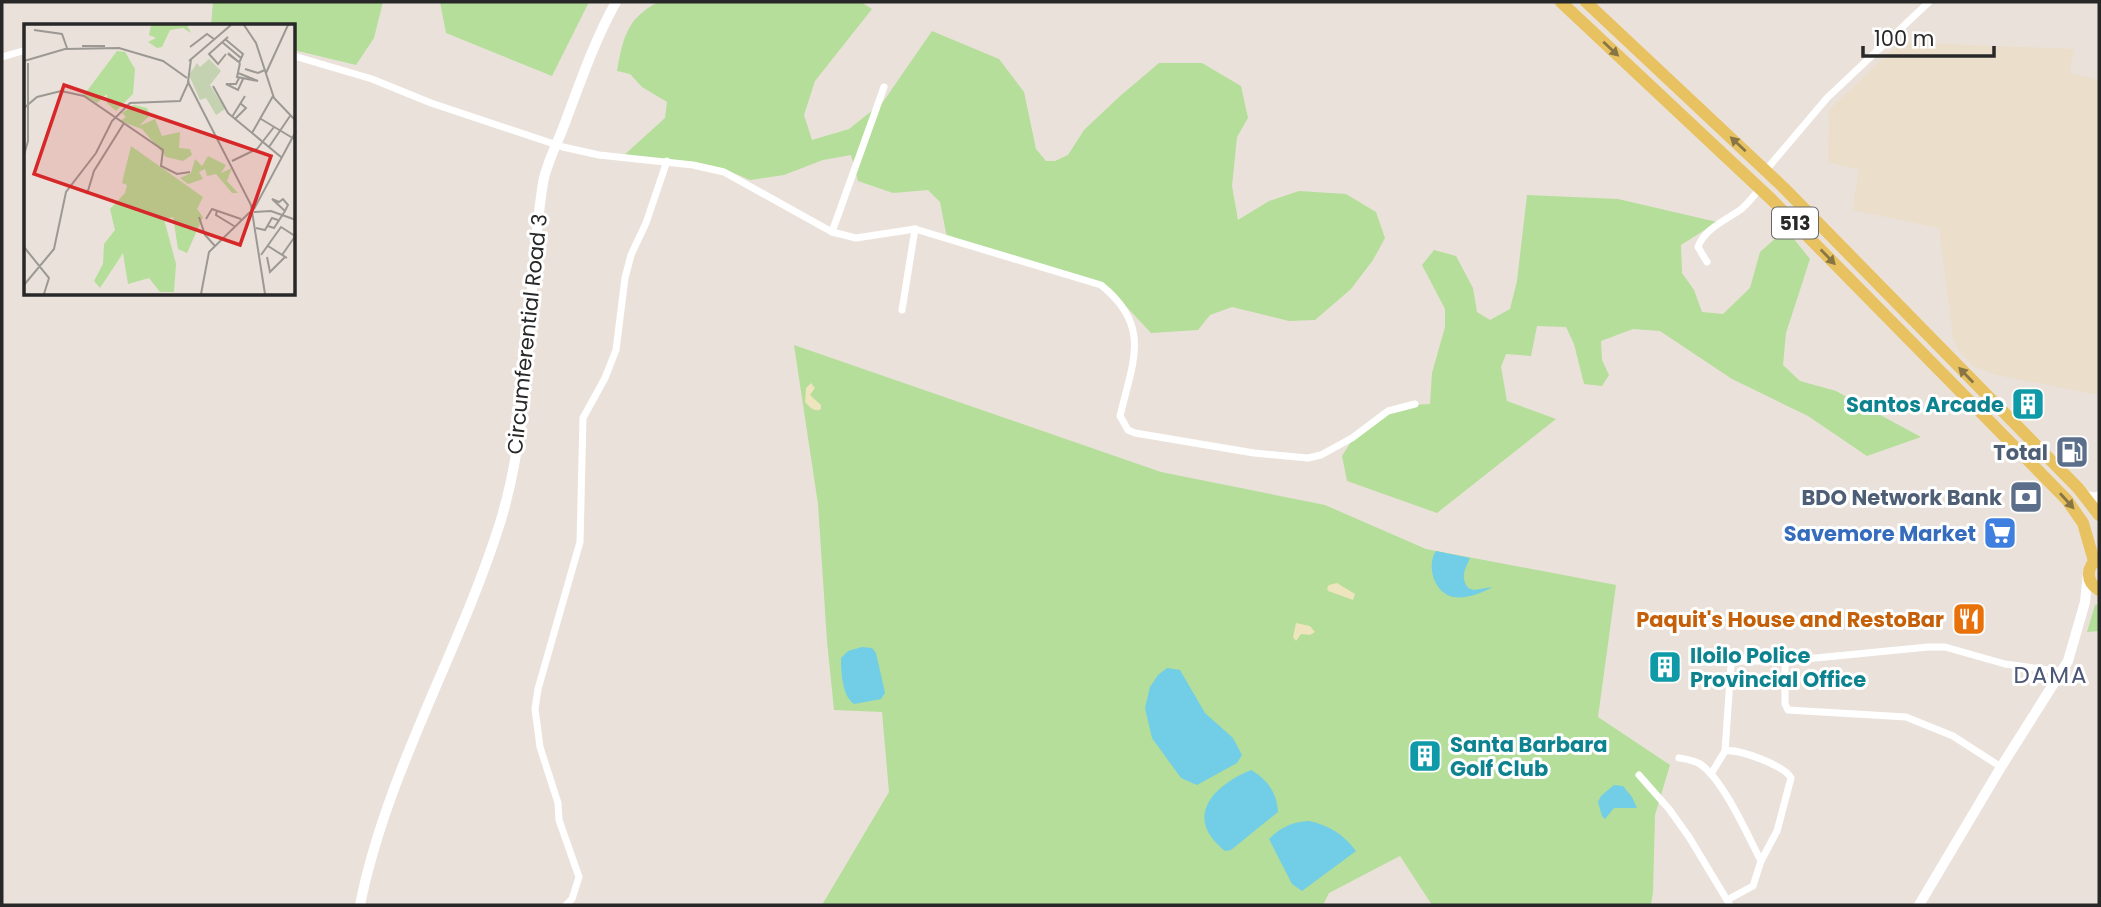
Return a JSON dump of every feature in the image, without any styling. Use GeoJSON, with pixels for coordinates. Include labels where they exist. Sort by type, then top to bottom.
{"type":"FeatureCollection","features":[{"type":"Feature","properties":{"kind":"main road","name":"Circumferential Road 3"},"geometry":{"type":"LineString","coordinates":[[360,905],[386,810],[500,522],[523,405],[544,179],[616,2]]}},
{"type":"Feature","properties":{"kind":"main road","name":"513"},"geometry":{"type":"LineString","coordinates":[[1561,2],[1760,189],[2073,506],[2083,523],[2094,564]]}},
{"type":"Feature","properties":{"kind":"main road","name":"513"},"geometry":{"type":"LineString","coordinates":[[1586,2],[1766,170],[2085,496],[2099,515]]}},
{"type":"Feature","properties":{"kind":"main road"},"geometry":{"type":"LineString","coordinates":[[2020,453],[2031,442]]}},
{"type":"Feature","properties":{"kind":"main road"},"geometry":{"type":"LineString","coordinates":[[2085,496],[2099,496]]}},
{"type":"Feature","properties":{"kind":"main road"},"geometry":{"type":"LineString","coordinates":[[2085,602],[2099,591],[2092,585],[2094,564]]}},
{"type":"Feature","properties":{"kind":"main road"},"geometry":{"type":"LineString","coordinates":[[1919,905],[2001,767],[2063,672],[2094,564]]}},
{"type":"Feature","properties":{"kind":"street"},"geometry":{"type":"LineString","coordinates":[[1766,170],[1827,98],[1929,2]]}},
{"type":"Feature","properties":{"kind":"street"},"geometry":{"type":"LineString","coordinates":[[2,57],[24,51]]}},
{"type":"Feature","properties":{"kind":"street"},"geometry":{"type":"LineString","coordinates":[[296,57],[372,79],[431,103],[557,145],[599,155],[667,161],[724,172],[832,232],[856,238],[915,229],[1101,285],[1116,297],[1126,310],[1137,342],[1120,416],[1128,430],[1135,433],[1254,453],[1308,458],[1321,455],[1352,438],[1388,411],[1415,404]]}},
{"type":"Feature","properties":{"kind":"street"},"geometry":{"type":"LineString","coordinates":[[832,232],[884,87]]}},
{"type":"Feature","properties":{"kind":"street"},"geometry":{"type":"LineString","coordinates":[[566,905],[572,899],[579,877],[559,820],[558,803],[540,747],[536,709],[538,689],[580,542],[583,418],[605,379],[616,350],[625,278],[631,255],[646,223],[667,161]]}},
{"type":"Feature","properties":{"kind":"street"},"geometry":{"type":"LineString","coordinates":[[1707,262],[1698,247],[1700,242],[1713,228],[1743,208],[1760,189]]}},
{"type":"Feature","properties":{"kind":"street"},"geometry":{"type":"LineString","coordinates":[[902,310],[915,229]]}},
{"type":"Feature","properties":{"kind":"street"},"geometry":{"type":"LineString","coordinates":[[1711,774],[1725,751],[1731,665],[1738,661],[1785,661],[1928,646],[1945,647],[2005,664],[2063,672]]}},
{"type":"Feature","properties":{"kind":"street"},"geometry":{"type":"LineString","coordinates":[[1785,661],[1785,704],[1788,710],[1906,717],[1953,736],[2001,767]]}},
{"type":"Feature","properties":{"kind":"street"},"geometry":{"type":"LineString","coordinates":[[1639,775],[1669,808],[1689,836],[1729,903],[1753,886],[1761,862],[1777,831],[1791,778],[1785,770],[1746,754],[1725,751]]}},
{"type":"Feature","properties":{"kind":"street"},"geometry":{"type":"LineString","coordinates":[[1679,758],[1700,764],[1711,774],[1722,789],[1761,862]]}},
{"type":"Feature","properties":{"kind":"shaded area"},"geometry":{"type":"Polygon","coordinates":[[[1900,42],[2074,49],[2070,73],[2099,80],[2099,395],[1996,375],[1973,366],[1959,351],[1953,339],[1939,228],[1852,210],[1859,170],[1828,162],[1829,110],[1900,42]]]}},
{"type":"Feature","properties":{"kind":"green space"},"geometry":{"type":"Polygon","coordinates":[[[213,2],[383,2],[374,38],[356,65],[296,50],[296,24],[211,24],[213,2]]]}},
{"type":"Feature","properties":{"kind":"green space"},"geometry":{"type":"Polygon","coordinates":[[[440,2],[589,2],[552,76],[446,33],[440,2]]]}},
{"type":"Feature","properties":{"kind":"green space"},"geometry":{"type":"Polygon","coordinates":[[[658,2],[861,2],[872,9],[815,81],[804,115],[812,140],[849,129],[883,102],[932,31],[999,59],[1024,92],[1036,149],[1046,161],[1055,161],[1068,155],[1084,130],[1159,63],[1202,63],[1241,86],[1248,118],[1237,137],[1232,186],[1238,220],[1269,201],[1299,191],[1346,194],[1376,212],[1385,238],[1373,260],[1351,289],[1315,320],[1289,321],[1232,307],[1210,315],[1198,330],[1151,333],[1107,286],[947,238],[940,202],[928,190],[893,193],[858,181],[851,155],[823,160],[784,175],[750,180],[722,168],[622,157],[665,118],[667,102],[642,87],[630,74],[617,71],[628,31],[639,15],[658,2]]]}},
{"type":"Feature","properties":{"kind":"green space"},"geometry":{"type":"Polygon","coordinates":[[[1527,195],[1618,199],[1717,222],[1681,245],[1682,273],[1694,290],[1702,312],[1723,314],[1750,288],[1760,252],[1786,229],[1810,259],[1786,333],[1783,365],[1800,381],[1836,391],[1921,437],[1867,456],[1808,416],[1732,379],[1660,331],[1633,329],[1601,341],[1602,360],[1609,375],[1602,386],[1584,384],[1574,344],[1566,327],[1537,326],[1531,356],[1506,354],[1501,367],[1507,401],[1556,419],[1437,513],[1347,481],[1342,456],[1358,431],[1394,406],[1430,404],[1432,373],[1445,327],[1445,309],[1422,265],[1434,250],[1456,256],[1473,288],[1477,312],[1490,320],[1510,309],[1517,281],[1527,195]]]}},
{"type":"Feature","properties":{"kind":"green space"},"geometry":{"type":"Polygon","coordinates":[[[794,345],[1161,472],[1325,505],[1426,549],[1616,585],[1598,717],[1670,765],[1655,815],[1651,905],[1432,905],[1400,856],[1329,893],[1323,905],[822,905],[889,792],[882,712],[834,710],[818,504],[794,345]]]}},
{"type":"Feature","properties":{"kind":"green space"},"geometry":{"type":"Polygon","coordinates":[[[2099,604],[2099,631],[2087,632],[2095,605],[2099,604]]]}},
{"type":"Feature","properties":{"kind":"sand"},"geometry":{"type":"Polygon","coordinates":[[[811,383],[815,388],[810,395],[821,405],[819,410],[812,409],[805,402],[806,388],[811,383]]]}},
{"type":"Feature","properties":{"kind":"sand"},"geometry":{"type":"Polygon","coordinates":[[[1337,583],[1355,594],[1353,600],[1328,591],[1329,585],[1337,583]]]}},
{"type":"Feature","properties":{"kind":"sand"},"geometry":{"type":"Polygon","coordinates":[[[1296,623],[1310,626],[1315,632],[1310,635],[1301,634],[1296,641],[1293,637],[1296,623]]]}},
{"type":"Feature","properties":{"kind":"water"},"geometry":{"type":"Polygon","coordinates":[[[1436,551],[1470,558],[1464,576],[1468,588],[1474,590],[1493,587],[1469,596],[1447,595],[1437,585],[1432,571],[1436,551]]]}},
{"type":"Feature","properties":{"kind":"water"},"geometry":{"type":"Polygon","coordinates":[[[862,647],[872,648],[876,653],[885,693],[881,699],[854,704],[845,690],[841,658],[848,651],[862,647]]]}},
{"type":"Feature","properties":{"kind":"water"},"geometry":{"type":"Polygon","coordinates":[[[1167,668],[1180,670],[1205,713],[1233,738],[1242,755],[1237,763],[1197,785],[1181,778],[1152,738],[1145,708],[1150,687],[1167,668]]]}},
{"type":"Feature","properties":{"kind":"water"},"geometry":{"type":"Polygon","coordinates":[[[1251,770],[1270,787],[1278,812],[1231,850],[1225,851],[1212,839],[1204,815],[1215,794],[1251,770]]]}},
{"type":"Feature","properties":{"kind":"water"},"geometry":{"type":"Polygon","coordinates":[[[1614,785],[1623,786],[1637,808],[1614,808],[1605,819],[1598,802],[1614,785]]]}},
{"type":"Feature","properties":{"kind":"water"},"geometry":{"type":"Polygon","coordinates":[[[1309,821],[1336,832],[1356,851],[1302,891],[1292,884],[1269,839],[1287,826],[1309,821]]]}},
{"type":"Feature","properties":{"kind":"place","name":"Santos Arcade"},"geometry":{"type":"Point","coordinates":[2028,404]}},
{"type":"Feature","properties":{"kind":"place","name":"Total"},"geometry":{"type":"Point","coordinates":[2072,452]}},
{"type":"Feature","properties":{"kind":"place","name":"BDO Network Bank"},"geometry":{"type":"Point","coordinates":[2026,497]}},
{"type":"Feature","properties":{"kind":"place","name":"Savemore Market"},"geometry":{"type":"Point","coordinates":[2000,533]}},
{"type":"Feature","properties":{"kind":"place","name":"Paquit's House and RestoBar"},"geometry":{"type":"Point","coordinates":[1969,619]}},
{"type":"Feature","properties":{"kind":"place","name":"Iloilo Police Provincial Office"},"geometry":{"type":"Point","coordinates":[1665,667]}},
{"type":"Feature","properties":{"kind":"place","name":"Santa Barbara Golf Club"},"geometry":{"type":"Point","coordinates":[1425,756]}},
{"type":"Feature","properties":{"kind":"district","name":"DAMA"},"geometry":{"type":"Point","coordinates":[2051,675]}}]}
